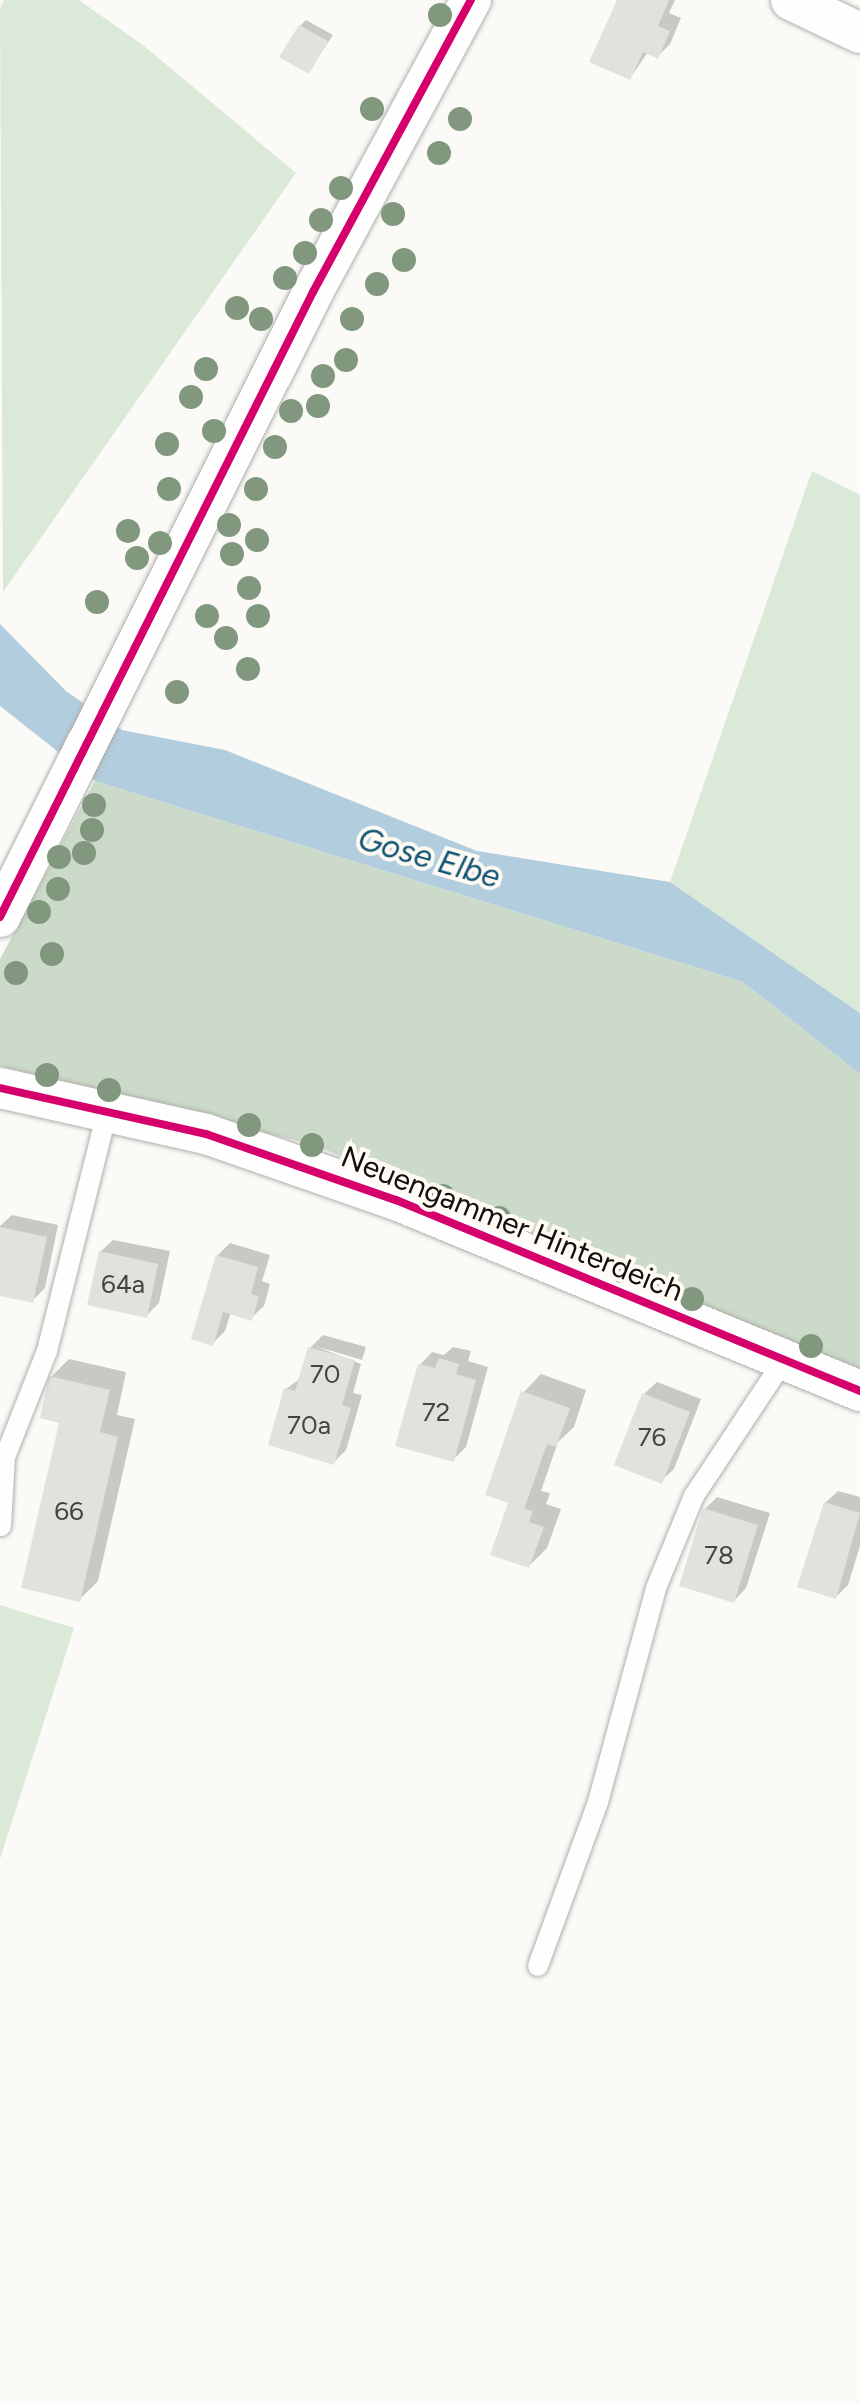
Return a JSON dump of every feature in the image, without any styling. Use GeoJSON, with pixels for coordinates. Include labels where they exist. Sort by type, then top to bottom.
{"type":"FeatureCollection","features":[{"type":"Feature","properties":{"kind":"street"},"geometry":{"type":"LineString","coordinates":[[0,917],[67,789],[313,292],[471,0]]}},
{"type":"Feature","properties":{"kind":"street"},"geometry":{"type":"LineString","coordinates":[[791,0],[860,33]]}},
{"type":"Feature","properties":{"kind":"street","name":"Neuengammer Hinterdeich"},"geometry":{"type":"LineString","coordinates":[[0,1088],[206,1134],[396,1200],[860,1391]]}},
{"type":"Feature","properties":{"kind":"lane"},"geometry":{"type":"LineString","coordinates":[[1,1526],[5,1457],[47,1351],[107,1112]]}},
{"type":"Feature","properties":{"kind":"lane"},"geometry":{"type":"LineString","coordinates":[[538,1966],[598,1802],[656,1588],[694,1496],[784,1360]]}},
{"type":"Feature","properties":{"kind":"green space"},"geometry":{"type":"Polygon","coordinates":[[[4,0],[79,0],[144,46],[296,173],[3,592],[0,9],[4,0]]]}},
{"type":"Feature","properties":{"kind":"green space"},"geometry":{"type":"Polygon","coordinates":[[[812,471],[860,495],[860,1013],[670,882],[812,471]]]}},
{"type":"Feature","properties":{"kind":"green space"},"geometry":{"type":"Polygon","coordinates":[[[95,781],[743,982],[860,1074],[860,1374],[314,1145],[0,1066],[0,959],[95,781]]]}},
{"type":"Feature","properties":{"kind":"green space"},"geometry":{"type":"Polygon","coordinates":[[[0,1605],[74,1628],[0,1859],[0,1605]]]}},
{"type":"Feature","properties":{"kind":"water","name":"Gose Elbe"},"geometry":{"type":"Polygon","coordinates":[[[0,624],[66,691],[122,730],[225,750],[477,851],[670,882],[860,1013],[860,1074],[743,982],[95,781],[0,706],[0,624]]]}},
{"type":"Feature","properties":{"kind":"building"},"geometry":{"type":"Polygon","coordinates":[[[617,0],[669,0],[658,26],[670,31],[658,59],[643,52],[630,80],[589,62],[617,0]]]}},
{"type":"Feature","properties":{"kind":"building"},"geometry":{"type":"Polygon","coordinates":[[[299,25],[328,41],[309,74],[279,57],[299,25]]]}},
{"type":"Feature","properties":{"kind":"building"},"geometry":{"type":"Polygon","coordinates":[[[0,1227],[47,1237],[33,1303],[0,1296],[0,1227]]]}},
{"type":"Feature","properties":{"kind":"building"},"geometry":{"type":"Polygon","coordinates":[[[99,1251],[158,1264],[147,1318],[87,1305],[99,1251]]]}},
{"type":"Feature","properties":{"kind":"building"},"geometry":{"type":"Polygon","coordinates":[[[216,1255],[258,1267],[251,1294],[259,1296],[252,1321],[223,1312],[213,1346],[191,1339],[216,1255]]]}},
{"type":"Feature","properties":{"kind":"building"},"geometry":{"type":"Polygon","coordinates":[[[308,1347],[355,1360],[342,1405],[351,1408],[334,1465],[268,1445],[284,1388],[295,1391],[308,1347]]]}},
{"type":"Feature","properties":{"kind":"building"},"geometry":{"type":"Polygon","coordinates":[[[439,1358],[459,1364],[456,1374],[476,1380],[454,1462],[395,1446],[418,1364],[435,1368],[439,1358]]]}},
{"type":"Feature","properties":{"kind":"building"},"geometry":{"type":"Polygon","coordinates":[[[49,1376],[110,1390],[100,1432],[118,1437],[80,1602],[21,1588],[59,1423],[40,1418],[49,1376]]]}},
{"type":"Feature","properties":{"kind":"building"},"geometry":{"type":"Polygon","coordinates":[[[521,1391],[570,1408],[556,1447],[547,1444],[524,1509],[533,1511],[529,1522],[544,1527],[529,1568],[490,1555],[508,1503],[485,1495],[521,1391]]]}},
{"type":"Feature","properties":{"kind":"building"},"geometry":{"type":"Polygon","coordinates":[[[642,1393],[690,1412],[662,1484],[614,1465],[642,1393]]]}},
{"type":"Feature","properties":{"kind":"building"},"geometry":{"type":"Polygon","coordinates":[[[824,1502],[860,1513],[836,1599],[797,1587],[824,1502]]]}},
{"type":"Feature","properties":{"kind":"building"},"geometry":{"type":"Polygon","coordinates":[[[703,1508],[758,1525],[734,1603],[679,1586],[703,1508]]]}},
{"type":"Feature","properties":{"kind":"cycle path"},"geometry":{"type":"LineString","coordinates":[[0,917],[313,292],[471,0]]}},
{"type":"Feature","properties":{"kind":"cycle path"},"geometry":{"type":"LineString","coordinates":[[0,1088],[206,1134],[396,1200],[860,1391]]}}]}
